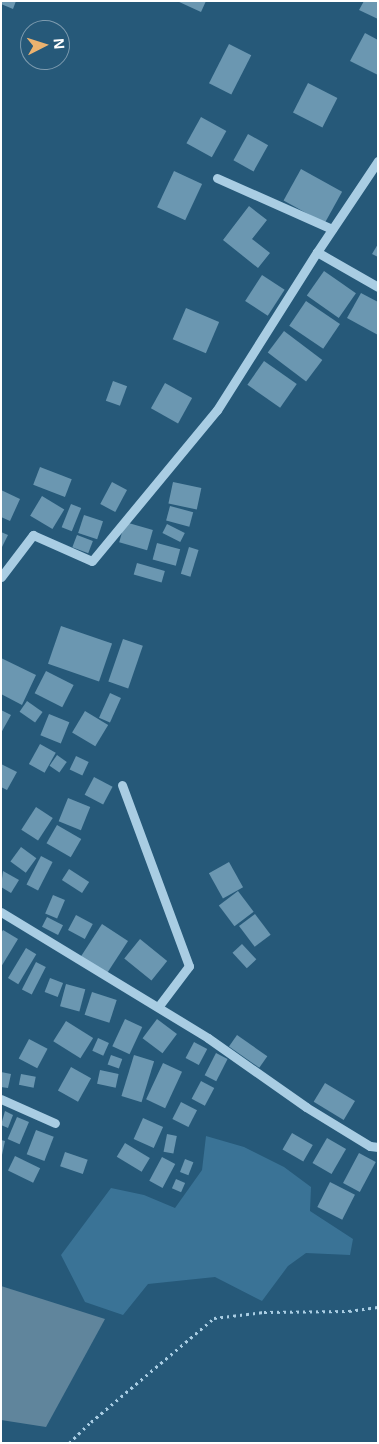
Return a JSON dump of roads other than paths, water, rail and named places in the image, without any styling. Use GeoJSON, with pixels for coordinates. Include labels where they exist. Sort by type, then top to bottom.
{"type":"FeatureCollection","features":[{"type":"Feature","properties":{"kind":"street"},"geometry":{"type":"LineString","coordinates":[[1,577],[33,535],[92,561],[217,410],[317,252],[378,161]]}},
{"type":"Feature","properties":{"kind":"street"},"geometry":{"type":"LineString","coordinates":[[217,178],[332,229]]}},
{"type":"Feature","properties":{"kind":"street"},"geometry":{"type":"LineString","coordinates":[[317,252],[378,287]]}},
{"type":"Feature","properties":{"kind":"street"},"geometry":{"type":"LineString","coordinates":[[122,786],[189,966],[158,1007]]}},
{"type":"Feature","properties":{"kind":"street"},"geometry":{"type":"LineString","coordinates":[[1,912],[208,1038],[306,1107],[370,1146],[378,1148]]}},
{"type":"Feature","properties":{"kind":"street"},"geometry":{"type":"LineString","coordinates":[[1,1099],[55,1123]]}}]}
